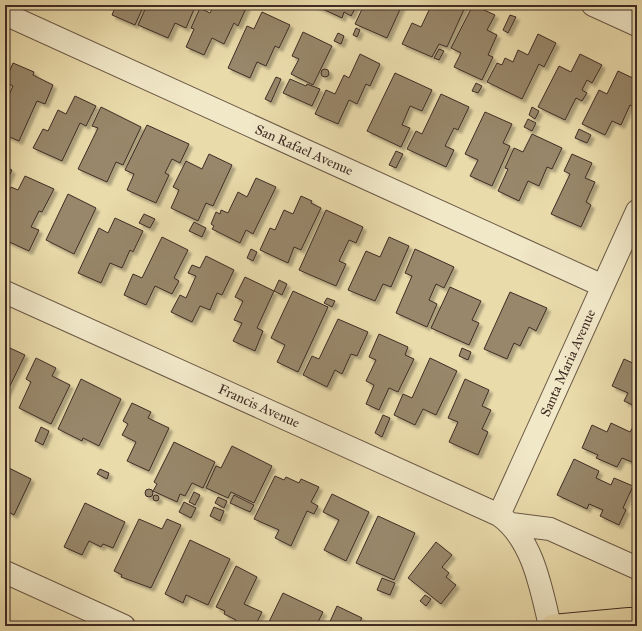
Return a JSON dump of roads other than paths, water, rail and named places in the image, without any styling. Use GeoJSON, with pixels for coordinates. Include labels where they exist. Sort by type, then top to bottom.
{"type":"FeatureCollection","features":[{"type":"Feature","properties":{"kind":"main road"},"geometry":{"type":"LineString","coordinates":[[551,626],[629,618],[637,620]]}},
{"type":"Feature","properties":{"kind":"street"},"geometry":{"type":"LineString","coordinates":[[593,5],[637,25]]}},
{"type":"Feature","properties":{"kind":"street","name":"San Rafael Avenue"},"geometry":{"type":"LineString","coordinates":[[5,14],[603,286]]}},
{"type":"Feature","properties":{"kind":"street","name":"Santa Maria Avenue"},"geometry":{"type":"LineString","coordinates":[[505,519],[603,286],[637,211]]}},
{"type":"Feature","properties":{"kind":"street","name":"Francis Avenue"},"geometry":{"type":"LineString","coordinates":[[5,292],[505,519],[550,529],[637,568]]}},
{"type":"Feature","properties":{"kind":"street"},"geometry":{"type":"LineString","coordinates":[[505,519],[528,551],[538,577],[551,626]]}},
{"type":"Feature","properties":{"kind":"street"},"geometry":{"type":"LineString","coordinates":[[5,572],[124,626]]}}]}
